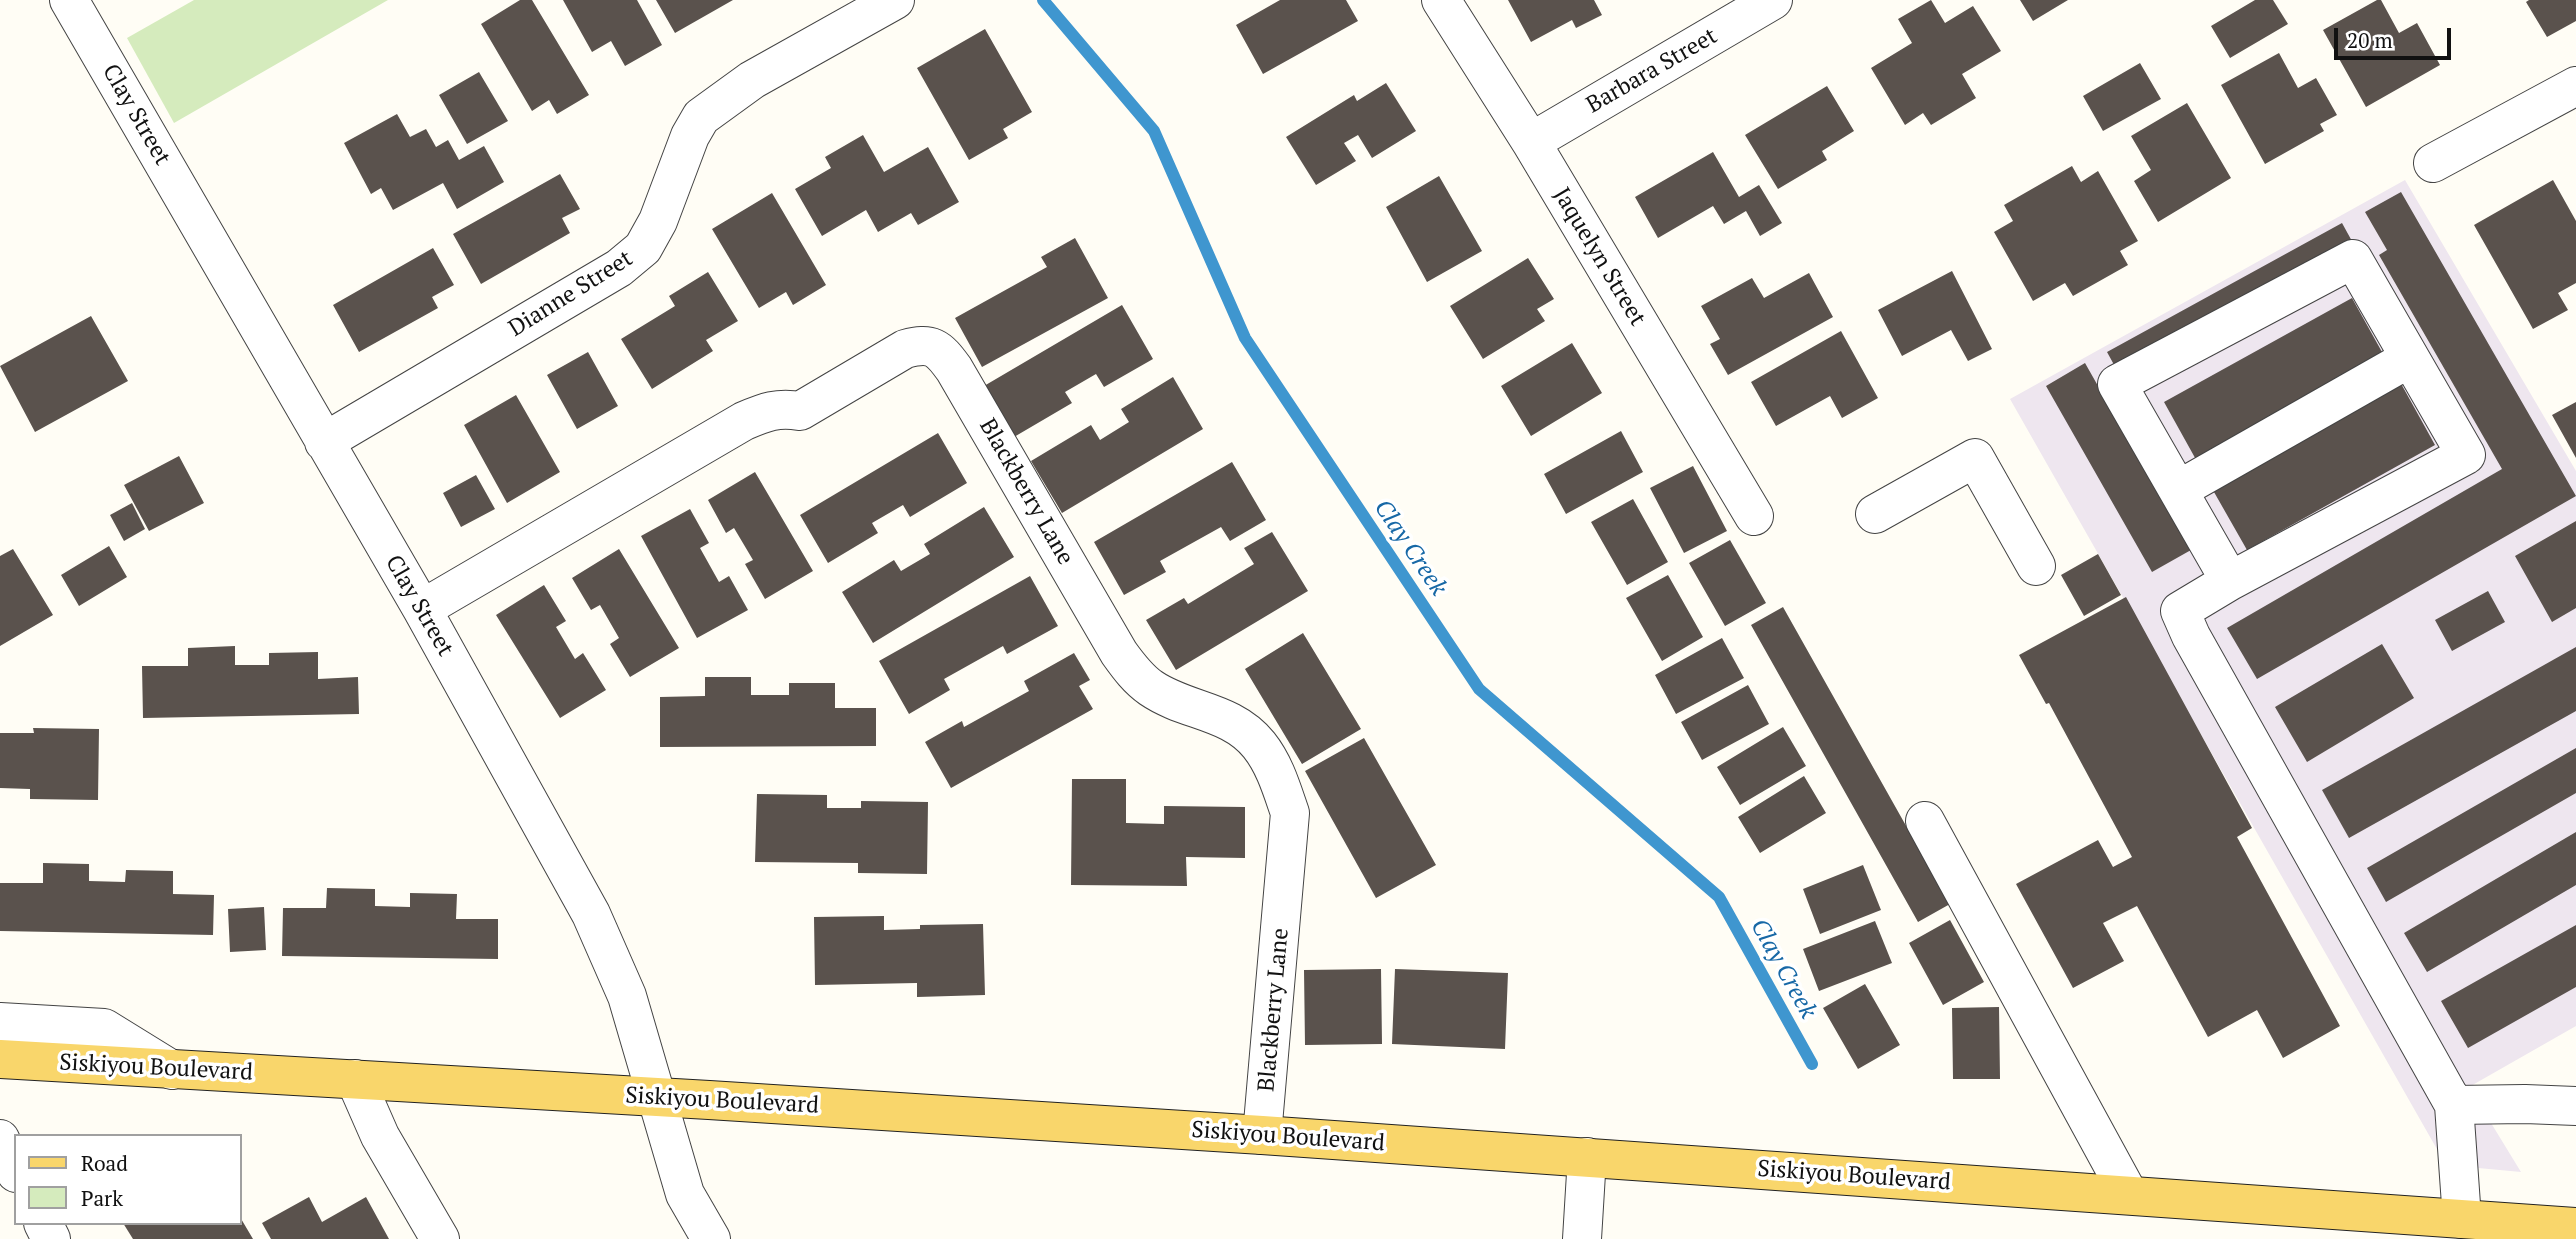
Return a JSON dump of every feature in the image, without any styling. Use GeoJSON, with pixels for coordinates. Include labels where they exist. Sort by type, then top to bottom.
{"type":"FeatureCollection","features":[{"type":"Feature","properties":{"kind":"main road","name":"Siskiyou Boulevard"},"geometry":{"type":"LineString","coordinates":[[0,1059],[1262,1135],[2576,1227]]}},
{"type":"Feature","properties":{"kind":"street","name":"Clay Street"},"geometry":{"type":"LineString","coordinates":[[69,0],[422,609],[591,914],[627,996],[685,1194],[711,1239]]}},
{"type":"Feature","properties":{"kind":"street","name":"Dianne Street"},"geometry":{"type":"LineString","coordinates":[[324,442],[618,268],[643,248],[658,221],[690,136],[701,117],[752,80],[895,0]]}},
{"type":"Feature","properties":{"kind":"street","name":"Jaquelyn Street"},"geometry":{"type":"LineString","coordinates":[[1441,0],[1531,142],[1754,516]]}},
{"type":"Feature","properties":{"kind":"street","name":"Barbara Street"},"geometry":{"type":"LineString","coordinates":[[1531,142],[1773,0]]}},
{"type":"Feature","properties":{"kind":"street"},"geometry":{"type":"LineString","coordinates":[[2433,163],[2576,86]]}},
{"type":"Feature","properties":{"kind":"street"},"geometry":{"type":"LineString","coordinates":[[2230,581],[2117,384],[2353,260],[2466,455],[2230,581],[2180,611],[2191,636],[2454,1105],[2462,1219]]}},
{"type":"Feature","properties":{"kind":"street","name":"Blackberry Lane"},"geometry":{"type":"LineString","coordinates":[[422,609],[744,421],[769,410],[781,408],[800,411],[905,349],[922,345],[941,351],[1119,653],[1136,676],[1153,690],[1172,699],[1226,718],[1259,745],[1273,768],[1290,813],[1262,1135]]}},
{"type":"Feature","properties":{"kind":"street"},"geometry":{"type":"LineString","coordinates":[[2178,490],[2410,358]]}},
{"type":"Feature","properties":{"kind":"street"},"geometry":{"type":"LineString","coordinates":[[1875,514],[1975,458],[2036,566]]}},
{"type":"Feature","properties":{"kind":"street"},"geometry":{"type":"LineString","coordinates":[[1925,821],[2129,1195]]}},
{"type":"Feature","properties":{"kind":"street"},"geometry":{"type":"LineString","coordinates":[[0,1022],[104,1028],[172,1070]]}},
{"type":"Feature","properties":{"kind":"street"},"geometry":{"type":"LineString","coordinates":[[355,1079],[380,1136],[440,1239]]}},
{"type":"Feature","properties":{"kind":"street"},"geometry":{"type":"LineString","coordinates":[[2454,1105],[2576,1106]]}},
{"type":"Feature","properties":{"kind":"street"},"geometry":{"type":"LineString","coordinates":[[0,1139],[14,1169]]}},
{"type":"Feature","properties":{"kind":"street"},"geometry":{"type":"LineString","coordinates":[[1582,1239],[1587,1157]]}},
{"type":"Feature","properties":{"kind":"shaded area"},"geometry":{"type":"Polygon","coordinates":[[[2405,180],[2576,471],[2576,1026],[2469,1087],[2521,1172],[2446,1165],[2010,399],[2405,180]]]}},
{"type":"Feature","properties":{"kind":"green space"},"geometry":{"type":"Polygon","coordinates":[[[194,0],[388,0],[174,123],[127,38],[194,0]]]}},
{"type":"Feature","properties":{"kind":"building"},"geometry":{"type":"Polygon","coordinates":[[[520,0],[532,0],[589,95],[557,114],[549,100],[532,111],[481,24],[520,0]]]}},
{"type":"Feature","properties":{"kind":"building"},"geometry":{"type":"Polygon","coordinates":[[[563,0],[637,0],[662,45],[625,66],[611,41],[592,52],[563,0]]]}},
{"type":"Feature","properties":{"kind":"building"},"geometry":{"type":"Polygon","coordinates":[[[656,0],[733,0],[675,33],[656,0]]]}},
{"type":"Feature","properties":{"kind":"building"},"geometry":{"type":"Polygon","coordinates":[[[1280,0],[1346,0],[1358,21],[1263,74],[1236,25],[1280,0]]]}},
{"type":"Feature","properties":{"kind":"building"},"geometry":{"type":"Polygon","coordinates":[[[1508,0],[1594,0],[1602,15],[1576,28],[1572,20],[1531,42],[1508,0]]]}},
{"type":"Feature","properties":{"kind":"building"},"geometry":{"type":"Polygon","coordinates":[[[1931,0],[1945,23],[1973,6],[2001,51],[1962,74],[1976,98],[1931,125],[1923,113],[1905,125],[1871,68],[1912,43],[1898,19],[1931,0]]]}},
{"type":"Feature","properties":{"kind":"building"},"geometry":{"type":"Polygon","coordinates":[[[2020,0],[2068,0],[2033,21],[2020,0]]]}},
{"type":"Feature","properties":{"kind":"building"},"geometry":{"type":"Polygon","coordinates":[[[2255,0],[2273,0],[2288,24],[2230,58],[2211,26],[2255,0]]]}},
{"type":"Feature","properties":{"kind":"building"},"geometry":{"type":"Polygon","coordinates":[[[2381,0],[2399,33],[2417,23],[2440,65],[2366,107],[2323,30],[2381,0]]]}},
{"type":"Feature","properties":{"kind":"building"},"geometry":{"type":"Polygon","coordinates":[[[2576,0],[2576,21],[2547,37],[2526,2],[2576,0]]]}},
{"type":"Feature","properties":{"kind":"building"},"geometry":{"type":"Polygon","coordinates":[[[985,29],[1032,112],[1003,129],[1008,138],[969,160],[917,68],[985,29]]]}},
{"type":"Feature","properties":{"kind":"building"},"geometry":{"type":"Polygon","coordinates":[[[2279,53],[2298,88],[2316,78],[2337,115],[2320,124],[2324,131],[2265,164],[2221,85],[2279,53]]]}},
{"type":"Feature","properties":{"kind":"building"},"geometry":{"type":"Polygon","coordinates":[[[2140,63],[2161,99],[2103,131],[2083,96],[2140,63]]]}},
{"type":"Feature","properties":{"kind":"building"},"geometry":{"type":"Polygon","coordinates":[[[479,72],[508,121],[467,144],[439,95],[479,72]]]}},
{"type":"Feature","properties":{"kind":"building"},"geometry":{"type":"Polygon","coordinates":[[[1386,83],[1416,131],[1372,158],[1358,135],[1344,143],[1356,161],[1316,185],[1286,137],[1354,95],[1357,101],[1386,83]]]}},
{"type":"Feature","properties":{"kind":"building"},"geometry":{"type":"Polygon","coordinates":[[[1827,86],[1854,131],[1822,151],[1827,160],[1778,189],[1745,135],[1827,86]]]}},
{"type":"Feature","properties":{"kind":"building"},"geometry":{"type":"Polygon","coordinates":[[[2187,103],[2231,178],[2158,222],[2134,181],[2151,170],[2131,136],[2187,103]]]}},
{"type":"Feature","properties":{"kind":"building"},"geometry":{"type":"Polygon","coordinates":[[[397,114],[410,137],[426,129],[436,147],[448,140],[459,160],[484,146],[504,182],[457,209],[443,183],[393,210],[381,188],[371,194],[344,143],[397,114]]]}},
{"type":"Feature","properties":{"kind":"building"},"geometry":{"type":"Polygon","coordinates":[[[863,135],[884,172],[928,147],[959,202],[918,225],[911,213],[878,232],[866,210],[822,236],[795,189],[831,168],[825,157],[863,135]]]}},
{"type":"Feature","properties":{"kind":"building"},"geometry":{"type":"Polygon","coordinates":[[[1713,152],[1739,197],[1759,185],[1782,223],[1760,236],[1746,211],[1724,224],[1713,206],[1658,238],[1635,197],[1713,152]]]}},
{"type":"Feature","properties":{"kind":"building"},"geometry":{"type":"Polygon","coordinates":[[[2072,166],[2081,182],[2098,171],[2138,241],[2120,251],[2128,265],[2073,296],[2065,283],[2033,301],[1994,232],[2013,221],[2004,205],[2072,166]]]}},
{"type":"Feature","properties":{"kind":"building"},"geometry":{"type":"Polygon","coordinates":[[[560,174],[580,209],[562,218],[570,233],[481,284],[453,234],[560,174]]]}},
{"type":"Feature","properties":{"kind":"building"},"geometry":{"type":"Polygon","coordinates":[[[1439,176],[1482,251],[1427,282],[1386,207],[1439,176]]]}},
{"type":"Feature","properties":{"kind":"building"},"geometry":{"type":"Polygon","coordinates":[[[2553,180],[2576,221],[2576,283],[2558,293],[2568,310],[2533,329],[2474,225],[2553,180]]]}},
{"type":"Feature","properties":{"kind":"building"},"geometry":{"type":"Polygon","coordinates":[[[2401,192],[2576,496],[2257,679],[2227,628],[2502,469],[2379,255],[2387,250],[2365,212],[2401,192]]]}},
{"type":"Feature","properties":{"kind":"building"},"geometry":{"type":"Polygon","coordinates":[[[772,193],[826,285],[793,305],[786,292],[759,308],[712,229],[772,193]]]}},
{"type":"Feature","properties":{"kind":"building"},"geometry":{"type":"Polygon","coordinates":[[[2342,223],[2353,243],[2118,372],[2107,352],[2342,223]]]}},
{"type":"Feature","properties":{"kind":"building"},"geometry":{"type":"Polygon","coordinates":[[[1075,238],[1108,298],[982,367],[955,318],[1047,267],[1041,257],[1075,238]]]}},
{"type":"Feature","properties":{"kind":"building"},"geometry":{"type":"Polygon","coordinates":[[[433,248],[454,285],[432,297],[438,308],[359,352],[333,305],[433,248]]]}},
{"type":"Feature","properties":{"kind":"building"},"geometry":{"type":"Polygon","coordinates":[[[1528,258],[1554,299],[1537,309],[1545,321],[1483,359],[1450,306],[1528,258]]]}},
{"type":"Feature","properties":{"kind":"building"},"geometry":{"type":"Polygon","coordinates":[[[1952,271],[1992,349],[1968,361],[1951,330],[1902,356],[1878,310],[1952,271]]]}},
{"type":"Feature","properties":{"kind":"building"},"geometry":{"type":"Polygon","coordinates":[[[708,272],[738,321],[706,340],[713,351],[652,389],[621,339],[675,306],[669,296],[708,272]]]}},
{"type":"Feature","properties":{"kind":"building"},"geometry":{"type":"Polygon","coordinates":[[[1809,273],[1833,317],[1728,375],[1710,344],[1720,339],[1701,306],[1752,278],[1764,298],[1809,273]]]}},
{"type":"Feature","properties":{"kind":"building"},"geometry":{"type":"Polygon","coordinates":[[[2352,298],[2387,361],[2199,465],[2164,402],[2352,298]]]}},
{"type":"Feature","properties":{"kind":"building"},"geometry":{"type":"Polygon","coordinates":[[[1122,305],[1153,359],[1104,387],[1096,374],[1065,392],[1072,403],[1014,437],[984,386],[1122,305]]]}},
{"type":"Feature","properties":{"kind":"building"},"geometry":{"type":"Polygon","coordinates":[[[91,316],[128,381],[35,432],[0,366],[91,316]]]}},
{"type":"Feature","properties":{"kind":"building"},"geometry":{"type":"Polygon","coordinates":[[[1841,331],[1878,398],[1842,418],[1830,396],[1776,426],[1751,382],[1841,331]]]}},
{"type":"Feature","properties":{"kind":"building"},"geometry":{"type":"Polygon","coordinates":[[[1572,343],[1602,393],[1531,436],[1501,386],[1572,343]]]}},
{"type":"Feature","properties":{"kind":"building"},"geometry":{"type":"Polygon","coordinates":[[[588,352],[618,406],[577,429],[547,375],[588,352]]]}},
{"type":"Feature","properties":{"kind":"building"},"geometry":{"type":"Polygon","coordinates":[[[2085,363],[2191,550],[2152,572],[2046,386],[2085,363]]]}},
{"type":"Feature","properties":{"kind":"building"},"geometry":{"type":"Polygon","coordinates":[[[1173,377],[1203,429],[1062,513],[1031,461],[1091,425],[1100,440],[1129,422],[1121,409],[1173,377]]]}},
{"type":"Feature","properties":{"kind":"building"},"geometry":{"type":"Polygon","coordinates":[[[2399,380],[2435,445],[2247,550],[2210,485],[2399,380]]]}},
{"type":"Feature","properties":{"kind":"building"},"geometry":{"type":"Polygon","coordinates":[[[516,395],[560,472],[507,503],[464,425],[516,395]]]}},
{"type":"Feature","properties":{"kind":"building"},"geometry":{"type":"Polygon","coordinates":[[[2576,402],[2576,458],[2552,415],[2576,402]]]}},
{"type":"Feature","properties":{"kind":"building"},"geometry":{"type":"Polygon","coordinates":[[[1621,431],[1643,472],[1566,514],[1544,474],[1621,431]]]}},
{"type":"Feature","properties":{"kind":"building"},"geometry":{"type":"Polygon","coordinates":[[[938,433],[967,483],[910,517],[903,505],[872,523],[878,533],[828,563],[800,515],[938,433]]]}},
{"type":"Feature","properties":{"kind":"building"},"geometry":{"type":"Polygon","coordinates":[[[179,456],[204,503],[149,531],[124,485],[179,456]]]}},
{"type":"Feature","properties":{"kind":"building"},"geometry":{"type":"Polygon","coordinates":[[[1232,462],[1266,520],[1230,541],[1221,527],[1160,561],[1166,572],[1124,595],[1094,542],[1232,462]]]}},
{"type":"Feature","properties":{"kind":"building"},"geometry":{"type":"Polygon","coordinates":[[[1693,466],[1727,531],[1684,553],[1650,488],[1693,466]]]}},
{"type":"Feature","properties":{"kind":"building"},"geometry":{"type":"Polygon","coordinates":[[[755,472],[813,571],[765,599],[745,564],[753,560],[734,528],[726,533],[708,500],[755,472]]]}},
{"type":"Feature","properties":{"kind":"building"},"geometry":{"type":"Polygon","coordinates":[[[476,475],[495,509],[461,527],[443,493],[476,475]]]}},
{"type":"Feature","properties":{"kind":"building"},"geometry":{"type":"Polygon","coordinates":[[[1633,499],[1668,562],[1627,585],[1591,522],[1633,499]]]}},
{"type":"Feature","properties":{"kind":"building"},"geometry":{"type":"Polygon","coordinates":[[[132,503],[145,529],[124,541],[110,515],[132,503]]]}},
{"type":"Feature","properties":{"kind":"building"},"geometry":{"type":"Polygon","coordinates":[[[984,507],[1014,557],[873,643],[842,592],[894,560],[901,571],[930,554],[924,544],[984,507]]]}},
{"type":"Feature","properties":{"kind":"building"},"geometry":{"type":"Polygon","coordinates":[[[690,509],[709,543],[700,548],[719,582],[729,576],[748,610],[697,638],[641,536],[690,509]]]}},
{"type":"Feature","properties":{"kind":"building"},"geometry":{"type":"Polygon","coordinates":[[[2576,521],[2576,608],[2552,622],[2515,556],[2576,521]]]}},
{"type":"Feature","properties":{"kind":"building"},"geometry":{"type":"Polygon","coordinates":[[[1272,532],[1308,591],[1176,670],[1146,620],[1184,598],[1188,604],[1254,564],[1244,548],[1272,532]]]}},
{"type":"Feature","properties":{"kind":"building"},"geometry":{"type":"Polygon","coordinates":[[[1730,540],[1766,603],[1725,626],[1689,563],[1730,540]]]}},
{"type":"Feature","properties":{"kind":"building"},"geometry":{"type":"Polygon","coordinates":[[[109,546],[127,577],[79,606],[61,575],[109,546]]]}},
{"type":"Feature","properties":{"kind":"building"},"geometry":{"type":"Polygon","coordinates":[[[13,549],[53,615],[0,646],[0,556],[13,549]]]}},
{"type":"Feature","properties":{"kind":"building"},"geometry":{"type":"Polygon","coordinates":[[[619,549],[679,648],[630,677],[610,644],[619,638],[600,605],[591,610],[572,578],[619,549]]]}},
{"type":"Feature","properties":{"kind":"building"},"geometry":{"type":"Polygon","coordinates":[[[2098,554],[2121,595],[2084,616],[2061,575],[2098,554]]]}},
{"type":"Feature","properties":{"kind":"building"},"geometry":{"type":"Polygon","coordinates":[[[1668,575],[1703,637],[1662,661],[1626,598],[1668,575]]]}},
{"type":"Feature","properties":{"kind":"building"},"geometry":{"type":"Polygon","coordinates":[[[1030,576],[1058,626],[1007,654],[1003,646],[944,679],[950,690],[909,714],[879,661],[1030,576]]]}},
{"type":"Feature","properties":{"kind":"building"},"geometry":{"type":"Polygon","coordinates":[[[544,585],[566,621],[556,627],[575,659],[583,653],[606,690],[560,718],[496,615],[544,585]]]}},
{"type":"Feature","properties":{"kind":"building"},"geometry":{"type":"Polygon","coordinates":[[[2488,591],[2505,622],[2452,651],[2435,620],[2488,591]]]}},
{"type":"Feature","properties":{"kind":"building"},"geometry":{"type":"Polygon","coordinates":[[[2126,597],[2252,828],[2237,837],[2340,1026],[2283,1058],[2257,1010],[2208,1037],[2137,906],[2103,923],[2124,961],[2073,988],[2016,884],[2098,840],[2113,867],[2132,857],[2049,703],[2046,704],[2019,655],[2126,597]]]}},
{"type":"Feature","properties":{"kind":"building"},"geometry":{"type":"Polygon","coordinates":[[[1783,607],[1950,904],[1918,922],[1751,625],[1783,607]]]}},
{"type":"Feature","properties":{"kind":"building"},"geometry":{"type":"Polygon","coordinates":[[[1303,633],[1361,729],[1302,764],[1245,669],[1303,633]]]}},
{"type":"Feature","properties":{"kind":"building"},"geometry":{"type":"Polygon","coordinates":[[[1722,638],[1744,678],[1676,714],[1655,675],[1722,638]]]}},
{"type":"Feature","properties":{"kind":"building"},"geometry":{"type":"Polygon","coordinates":[[[2382,644],[2414,698],[2307,762],[2275,707],[2382,644]]]}},
{"type":"Feature","properties":{"kind":"building"},"geometry":{"type":"Polygon","coordinates":[[[235,646],[235,665],[269,665],[269,653],[318,652],[318,679],[358,677],[359,714],[143,718],[142,666],[188,666],[188,648],[235,646]]]}},
{"type":"Feature","properties":{"kind":"building"},"geometry":{"type":"Polygon","coordinates":[[[2576,647],[2576,711],[2349,838],[2322,790],[2576,647]]]}},
{"type":"Feature","properties":{"kind":"building"},"geometry":{"type":"Polygon","coordinates":[[[1074,653],[1090,680],[1079,686],[1093,709],[951,788],[925,742],[962,721],[964,727],[1029,691],[1024,681],[1074,653]]]}},
{"type":"Feature","properties":{"kind":"building"},"geometry":{"type":"Polygon","coordinates":[[[705,677],[751,677],[751,695],[789,695],[789,683],[835,683],[835,708],[876,708],[876,746],[660,747],[660,697],[705,696],[705,677]]]}},
{"type":"Feature","properties":{"kind":"building"},"geometry":{"type":"Polygon","coordinates":[[[1748,685],[1769,724],[1702,760],[1681,722],[1748,685]]]}},
{"type":"Feature","properties":{"kind":"building"},"geometry":{"type":"Polygon","coordinates":[[[1783,727],[1806,766],[1740,805],[1717,767],[1783,727]]]}},
{"type":"Feature","properties":{"kind":"building"},"geometry":{"type":"Polygon","coordinates":[[[33,728],[99,729],[98,800],[30,799],[30,789],[0,788],[0,733],[34,733],[33,728]]]}},
{"type":"Feature","properties":{"kind":"building"},"geometry":{"type":"Polygon","coordinates":[[[1364,738],[1436,865],[1376,898],[1305,771],[1364,738]]]}},
{"type":"Feature","properties":{"kind":"building"},"geometry":{"type":"Polygon","coordinates":[[[2576,748],[2576,793],[2386,902],[2367,868],[2576,748]]]}},
{"type":"Feature","properties":{"kind":"building"},"geometry":{"type":"Polygon","coordinates":[[[1804,776],[1826,813],[1760,853],[1738,817],[1804,776]]]}},
{"type":"Feature","properties":{"kind":"building"},"geometry":{"type":"Polygon","coordinates":[[[1072,779],[1126,779],[1126,823],[1164,824],[1164,806],[1245,807],[1245,858],[1186,857],[1187,886],[1071,885],[1072,779]]]}},
{"type":"Feature","properties":{"kind":"building"},"geometry":{"type":"Polygon","coordinates":[[[757,794],[827,795],[827,808],[861,808],[861,801],[928,802],[927,874],[858,873],[858,863],[755,862],[757,794]]]}},
{"type":"Feature","properties":{"kind":"building"},"geometry":{"type":"Polygon","coordinates":[[[2576,832],[2576,885],[2427,972],[2404,933],[2576,832]]]}},
{"type":"Feature","properties":{"kind":"building"},"geometry":{"type":"Polygon","coordinates":[[[43,863],[89,864],[89,881],[125,882],[126,870],[173,871],[173,894],[214,895],[213,935],[0,931],[0,883],[43,883],[43,863]]]}},
{"type":"Feature","properties":{"kind":"building"},"geometry":{"type":"Polygon","coordinates":[[[1863,865],[1881,910],[1820,934],[1803,889],[1863,865]]]}},
{"type":"Feature","properties":{"kind":"building"},"geometry":{"type":"Polygon","coordinates":[[[327,888],[375,889],[375,906],[410,907],[410,893],[457,894],[456,919],[498,919],[498,959],[282,956],[283,908],[326,908],[327,888]]]}},
{"type":"Feature","properties":{"kind":"building"},"geometry":{"type":"Polygon","coordinates":[[[264,907],[266,950],[230,952],[228,909],[264,907]]]}},
{"type":"Feature","properties":{"kind":"building"},"geometry":{"type":"Polygon","coordinates":[[[884,916],[884,930],[920,929],[920,925],[983,924],[985,995],[917,997],[917,983],[815,985],[814,917],[884,916]]]}},
{"type":"Feature","properties":{"kind":"building"},"geometry":{"type":"Polygon","coordinates":[[[1950,920],[1984,982],[1943,1005],[1909,943],[1950,920]]]}},
{"type":"Feature","properties":{"kind":"building"},"geometry":{"type":"Polygon","coordinates":[[[1875,921],[1892,963],[1819,991],[1803,949],[1875,921]]]}},
{"type":"Feature","properties":{"kind":"building"},"geometry":{"type":"Polygon","coordinates":[[[2576,925],[2576,987],[2468,1048],[2441,1001],[2576,925]]]}},
{"type":"Feature","properties":{"kind":"building"},"geometry":{"type":"Polygon","coordinates":[[[1381,969],[1382,1044],[1305,1045],[1304,970],[1381,969]]]}},
{"type":"Feature","properties":{"kind":"building"},"geometry":{"type":"Polygon","coordinates":[[[1395,969],[1508,973],[1505,1049],[1392,1044],[1395,969]]]}},
{"type":"Feature","properties":{"kind":"building"},"geometry":{"type":"Polygon","coordinates":[[[1865,984],[1900,1045],[1858,1069],[1823,1008],[1865,984]]]}},
{"type":"Feature","properties":{"kind":"building"},"geometry":{"type":"Polygon","coordinates":[[[1999,1007],[2000,1079],[1953,1079],[1952,1008],[1999,1007]]]}},
{"type":"Feature","properties":{"kind":"building"},"geometry":{"type":"Polygon","coordinates":[[[309,1197],[322,1222],[366,1197],[389,1239],[271,1239],[262,1223],[309,1197]]]}},
{"type":"Feature","properties":{"kind":"building"},"geometry":{"type":"Polygon","coordinates":[[[242,1220],[253,1239],[133,1239],[124,1225],[242,1225],[242,1220]]]}},
{"type":"Feature","properties":{"kind":"waterway","name":"Clay Creek"},"geometry":{"type":"LineString","coordinates":[[1043,0],[1154,131],[1245,338],[1479,689],[1719,897],[1812,1064]]}}]}
